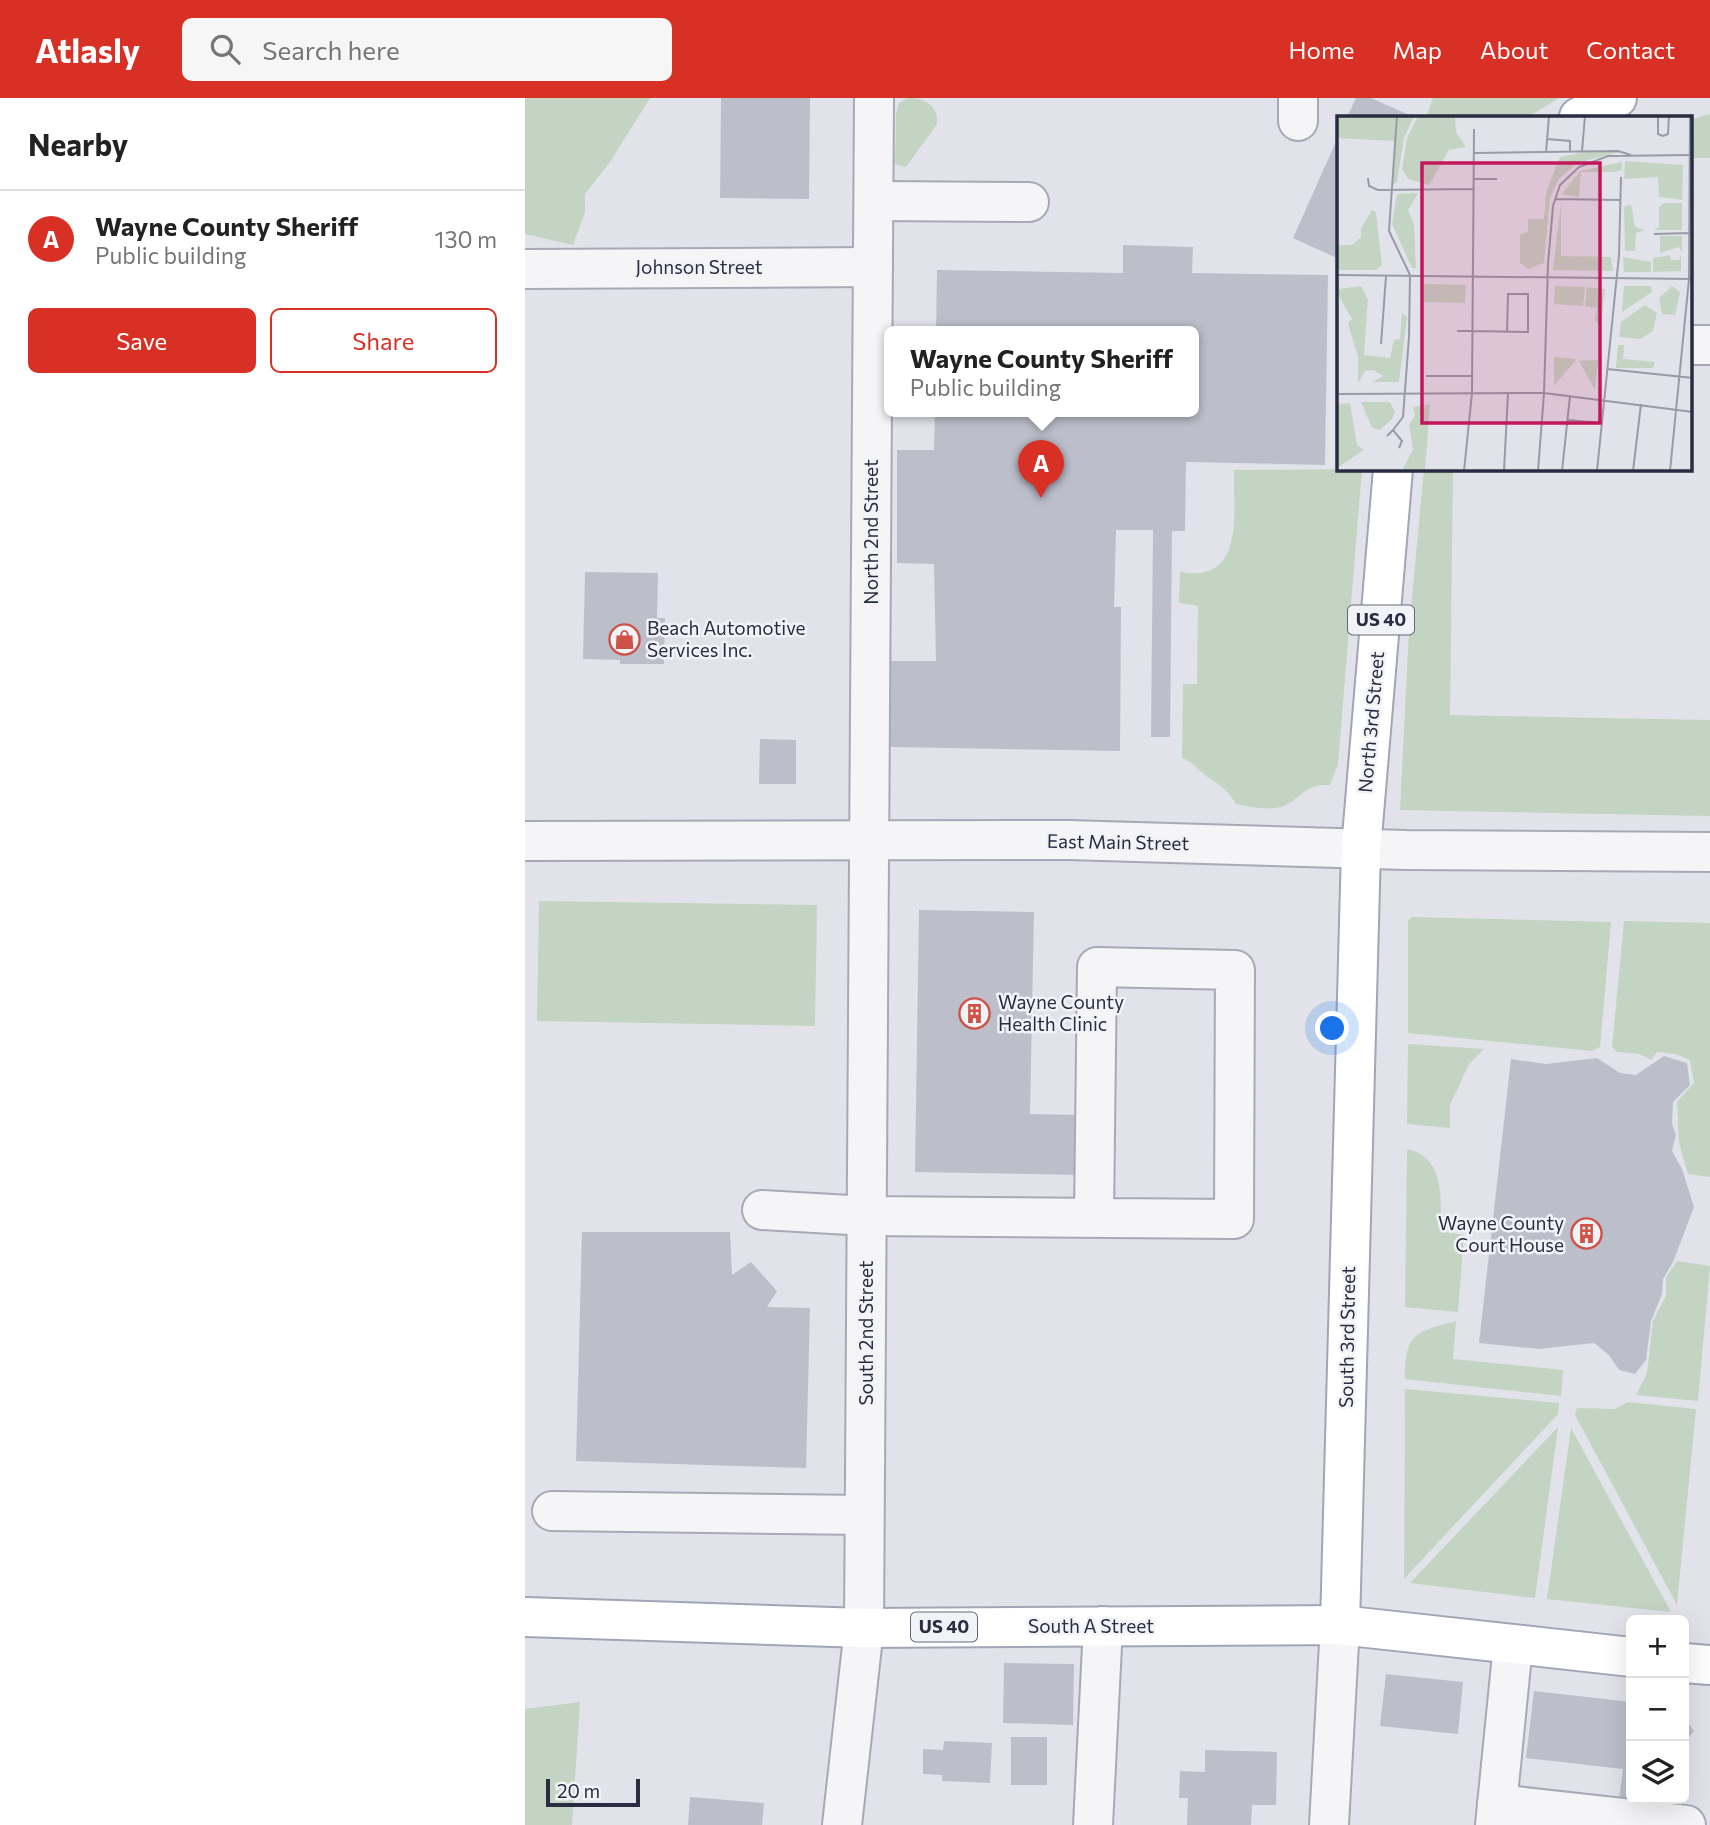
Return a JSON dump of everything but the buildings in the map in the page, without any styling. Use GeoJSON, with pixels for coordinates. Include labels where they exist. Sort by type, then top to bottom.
{"type":"FeatureCollection","features":[{"type":"Feature","properties":{"kind":"main road"},"geometry":{"type":"LineString","coordinates":[[1581,116],[1617,98]]}},
{"type":"Feature","properties":{"kind":"main road","name":"North 3rd Street"},"geometry":{"type":"LineString","coordinates":[[1361,849],[1393,471]]}},
{"type":"Feature","properties":{"kind":"main road","name":"South 3rd Street"},"geometry":{"type":"LineString","coordinates":[[1340,1625],[1361,849]]}},
{"type":"Feature","properties":{"kind":"main road","name":"South A Street"},"geometry":{"type":"LineString","coordinates":[[537,1617],[863,1628],[1340,1625],[1626,1656]]}},
{"type":"Feature","properties":{"kind":"main road"},"geometry":{"type":"LineString","coordinates":[[1689,1663],[1710,1665]]}},
{"type":"Feature","properties":{"kind":"street","name":"North 2nd Street"},"geometry":{"type":"LineString","coordinates":[[870,840],[874,98]]}},
{"type":"Feature","properties":{"kind":"street"},"geometry":{"type":"LineString","coordinates":[[874,201],[1029,202]]}},
{"type":"Feature","properties":{"kind":"street","name":"Johnson Street"},"geometry":{"type":"LineString","coordinates":[[525,269],[873,267]]}},
{"type":"Feature","properties":{"kind":"street","name":"South 2nd Street"},"geometry":{"type":"LineString","coordinates":[[842,1825],[863,1628],[870,840]]}},
{"type":"Feature","properties":{"kind":"street","name":"East Main Street"},"geometry":{"type":"LineString","coordinates":[[525,841],[1068,840],[1361,849],[1710,852]]}},
{"type":"Feature","properties":{"kind":"street"},"geometry":{"type":"LineString","coordinates":[[762,1210],[867,1216],[1234,1219],[1235,971],[1097,967],[1094,1217]]}},
{"type":"Feature","properties":{"kind":"street"},"geometry":{"type":"LineString","coordinates":[[552,1511],[864,1515]]}},
{"type":"Feature","properties":{"kind":"street","name":"South 3rd Street"},"geometry":{"type":"LineString","coordinates":[[1329,1825],[1340,1625]]}},
{"type":"Feature","properties":{"kind":"street"},"geometry":{"type":"LineString","coordinates":[[1093,1825],[1103,1626]]}},
{"type":"Feature","properties":{"kind":"street"},"geometry":{"type":"LineString","coordinates":[[1513,1645],[1496,1815],[1686,1825]]}},
{"type":"Feature","properties":{"kind":"green space"},"geometry":{"type":"Polygon","coordinates":[[[525,98],[650,98],[610,162],[585,194],[585,212],[573,245],[525,234],[525,98]]]}},
{"type":"Feature","properties":{"kind":"green space"},"geometry":{"type":"Polygon","coordinates":[[[908,98],[920,99],[933,107],[937,124],[906,167],[895,164],[896,114],[899,103],[908,98]]]}},
{"type":"Feature","properties":{"kind":"green space"},"geometry":{"type":"Polygon","coordinates":[[[1433,98],[1559,98],[1530,116],[1426,116],[1433,98]]]}},
{"type":"Feature","properties":{"kind":"green space"},"geometry":{"type":"Polygon","coordinates":[[[1710,114],[1710,158],[1693,158],[1693,118],[1710,114]]]}},
{"type":"Feature","properties":{"kind":"green space"},"geometry":{"type":"Polygon","coordinates":[[[1234,470],[1362,471],[1338,764],[1330,785],[1315,786],[1286,805],[1268,809],[1236,804],[1223,787],[1182,758],[1183,684],[1197,684],[1198,606],[1179,603],[1180,572],[1201,573],[1216,567],[1226,556],[1234,524],[1234,470]]]}},
{"type":"Feature","properties":{"kind":"green space"},"geometry":{"type":"Polygon","coordinates":[[[1424,471],[1453,471],[1450,715],[1710,720],[1710,816],[1400,810],[1409,630],[1424,471]]]}},
{"type":"Feature","properties":{"kind":"green space"},"geometry":{"type":"Polygon","coordinates":[[[539,901],[817,905],[815,1026],[537,1021],[539,901]]]}},
{"type":"Feature","properties":{"kind":"green space"},"geometry":{"type":"Polygon","coordinates":[[[1412,917],[1611,922],[1600,1047],[1592,1051],[1408,1033],[1408,921],[1412,917]]]}},
{"type":"Feature","properties":{"kind":"green space"},"geometry":{"type":"Polygon","coordinates":[[[1624,921],[1710,923],[1710,1177],[1688,1174],[1679,1143],[1677,1102],[1694,1083],[1690,1060],[1675,1054],[1657,1052],[1651,1060],[1640,1054],[1617,1052],[1612,1047],[1624,921]]]}},
{"type":"Feature","properties":{"kind":"green space"},"geometry":{"type":"Polygon","coordinates":[[[1408,1044],[1484,1049],[1469,1064],[1450,1105],[1450,1128],[1407,1124],[1408,1044]]]}},
{"type":"Feature","properties":{"kind":"green space"},"geometry":{"type":"Polygon","coordinates":[[[1407,1149],[1420,1154],[1435,1170],[1440,1193],[1440,1231],[1464,1235],[1458,1312],[1405,1307],[1407,1149]]]}},
{"type":"Feature","properties":{"kind":"green space"},"geometry":{"type":"Polygon","coordinates":[[[1677,1261],[1710,1266],[1698,1401],[1636,1395],[1647,1373],[1653,1321],[1666,1296],[1666,1277],[1677,1261]]]}},
{"type":"Feature","properties":{"kind":"green space"},"geometry":{"type":"Polygon","coordinates":[[[1456,1321],[1453,1359],[1563,1370],[1561,1396],[1405,1379],[1407,1352],[1415,1337],[1431,1328],[1456,1321]]]}},
{"type":"Feature","properties":{"kind":"green space"},"geometry":{"type":"Polygon","coordinates":[[[1405,1389],[1559,1403],[1558,1414],[1404,1579],[1405,1389]]]}},
{"type":"Feature","properties":{"kind":"green space"},"geometry":{"type":"Polygon","coordinates":[[[1628,1402],[1696,1409],[1677,1605],[1575,1415],[1577,1408],[1615,1409],[1628,1402]]]}},
{"type":"Feature","properties":{"kind":"green space"},"geometry":{"type":"Polygon","coordinates":[[[1558,1427],[1535,1598],[1410,1583],[1558,1427]]]}},
{"type":"Feature","properties":{"kind":"green space"},"geometry":{"type":"Polygon","coordinates":[[[1571,1428],[1671,1612],[1547,1599],[1571,1428]]]}},
{"type":"Feature","properties":{"kind":"green space"},"geometry":{"type":"Polygon","coordinates":[[[580,1702],[572,1825],[525,1825],[525,1709],[580,1702]]]}},
{"type":"Feature","properties":{"kind":"place","name":"Wayne County Sheriff"},"geometry":{"type":"Point","coordinates":[1041,498]}},
{"type":"Feature","properties":{"kind":"place","name":"Beach Automotive Services Inc."},"geometry":{"type":"Point","coordinates":[624,639]}},
{"type":"Feature","properties":{"kind":"place","name":"Wayne County Health Clinic"},"geometry":{"type":"Point","coordinates":[975,1013]}},
{"type":"Feature","properties":{"kind":"place","name":"Wayne County Court House"},"geometry":{"type":"Point","coordinates":[1587,1234]}}]}
